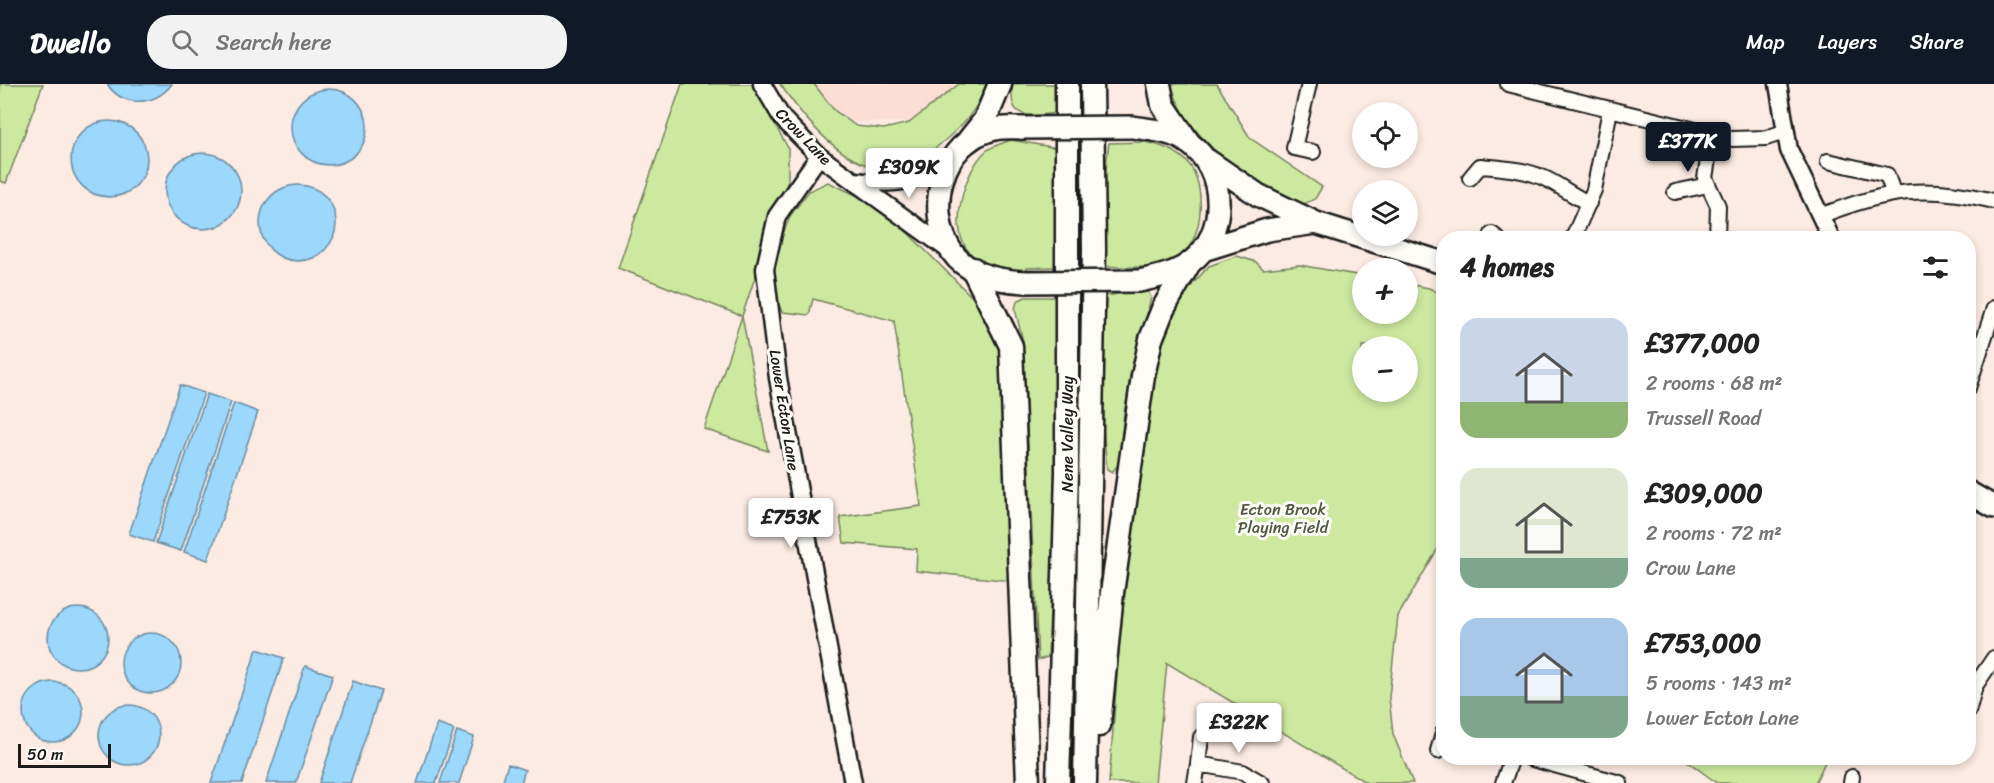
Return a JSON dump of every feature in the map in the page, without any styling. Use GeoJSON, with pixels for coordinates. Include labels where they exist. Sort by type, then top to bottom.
{"type":"FeatureCollection","features":[{"type":"Feature","properties":{"kind":"highway"},"geometry":{"type":"LineString","coordinates":[[969,140],[985,120],[1000,84]]}},
{"type":"Feature","properties":{"kind":"highway","name":"Nene Valley Way"},"geometry":{"type":"LineString","coordinates":[[1058,783],[1067,484],[1067,84]]}},
{"type":"Feature","properties":{"kind":"highway","name":"Nene Valley Way"},"geometry":{"type":"LineString","coordinates":[[1085,783],[1094,250],[1092,84]]}},
{"type":"Feature","properties":{"kind":"highway"},"geometry":{"type":"LineString","coordinates":[[1159,84],[1163,105],[1188,142]]}},
{"type":"Feature","properties":{"kind":"highway"},"geometry":{"type":"LineString","coordinates":[[1093,783],[1112,593],[1143,376],[1151,339],[1163,309],[1195,258]]}},
{"type":"Feature","properties":{"kind":"highway"},"geometry":{"type":"LineString","coordinates":[[973,268],[1011,346],[1028,783]]}},
{"type":"Feature","properties":{"kind":"main road"},"geometry":{"type":"LineString","coordinates":[[1316,223],[1267,230],[1195,258],[1163,276],[1139,281],[1000,281],[973,268],[953,253],[943,232],[938,199],[940,181],[952,158],[969,140],[995,129],[1132,128],[1161,131],[1188,142],[1207,160],[1258,195],[1316,223],[1436,261]]}},
{"type":"Feature","properties":{"kind":"main road"},"geometry":{"type":"LineString","coordinates":[[1195,258],[1214,232],[1219,212],[1218,192],[1207,160]]}},
{"type":"Feature","properties":{"kind":"main road"},"geometry":{"type":"LineString","coordinates":[[1976,497],[1994,507]]}},
{"type":"Feature","properties":{"kind":"street","name":"Crow Lane"},"geometry":{"type":"LineString","coordinates":[[762,84],[782,118],[819,156],[953,253]]}},
{"type":"Feature","properties":{"kind":"street"},"geometry":{"type":"LineString","coordinates":[[1310,84],[1294,147],[1313,153]]}},
{"type":"Feature","properties":{"kind":"street"},"geometry":{"type":"LineString","coordinates":[[1508,84],[1712,135],[1752,139],[1766,138],[1784,132]]}},
{"type":"Feature","properties":{"kind":"street"},"geometry":{"type":"LineString","coordinates":[[1778,84],[1784,132],[1789,150],[1828,231]]}},
{"type":"Feature","properties":{"kind":"street"},"geometry":{"type":"LineString","coordinates":[[1577,231],[1589,202],[1610,110]]}},
{"type":"Feature","properties":{"kind":"street"},"geometry":{"type":"LineString","coordinates":[[1712,135],[1705,167],[1708,185],[1718,206],[1717,231]]}},
{"type":"Feature","properties":{"kind":"street","name":"Lower Ecton Lane"},"geometry":{"type":"LineString","coordinates":[[819,156],[777,216],[765,269],[778,378],[854,783]]}},
{"type":"Feature","properties":{"kind":"street"},"geometry":{"type":"LineString","coordinates":[[854,181],[901,183],[919,178],[952,158]]}},
{"type":"Feature","properties":{"kind":"street"},"geometry":{"type":"LineString","coordinates":[[1828,161],[1887,175],[1893,192]]}},
{"type":"Feature","properties":{"kind":"street"},"geometry":{"type":"LineString","coordinates":[[1470,178],[1480,166],[1511,169],[1544,178],[1570,195],[1589,202]]}},
{"type":"Feature","properties":{"kind":"street"},"geometry":{"type":"LineString","coordinates":[[1675,192],[1708,185]]}},
{"type":"Feature","properties":{"kind":"street"},"geometry":{"type":"LineString","coordinates":[[1820,216],[1893,192],[1926,190],[1994,201]]}},
{"type":"Feature","properties":{"kind":"street"},"geometry":{"type":"LineString","coordinates":[[1976,366],[1992,323],[1994,308]]}},
{"type":"Feature","properties":{"kind":"street"},"geometry":{"type":"LineString","coordinates":[[1976,685],[1994,658]]}},
{"type":"Feature","properties":{"kind":"street"},"geometry":{"type":"LineString","coordinates":[[1195,783],[1201,737]]}},
{"type":"Feature","properties":{"kind":"street"},"geometry":{"type":"LineString","coordinates":[[1198,764],[1242,772],[1262,783]]}},
{"type":"Feature","properties":{"kind":"street"},"geometry":{"type":"LineString","coordinates":[[1503,783],[1509,765]]}},
{"type":"Feature","properties":{"kind":"street"},"geometry":{"type":"LineString","coordinates":[[1551,765],[1596,779],[1620,783]]}},
{"type":"Feature","properties":{"kind":"shaded area"},"geometry":{"type":"Polygon","coordinates":[[[795,84],[958,84],[910,122],[835,122],[795,84]]]}},
{"type":"Feature","properties":{"kind":"green space"},"geometry":{"type":"Polygon","coordinates":[[[0,84],[43,84],[6,183],[0,181],[0,84]]]}},
{"type":"Feature","properties":{"kind":"green space"},"geometry":{"type":"Polygon","coordinates":[[[682,84],[752,84],[788,148],[788,180],[742,316],[618,268],[682,84]]]}},
{"type":"Feature","properties":{"kind":"green space"},"geometry":{"type":"Polygon","coordinates":[[[780,84],[814,84],[834,110],[856,126],[884,129],[909,123],[959,84],[986,84],[969,116],[943,142],[908,164],[885,169],[869,166],[839,149],[812,124],[780,84]]]}},
{"type":"Feature","properties":{"kind":"green space"},"geometry":{"type":"Polygon","coordinates":[[[1013,84],[1057,84],[1059,113],[1031,115],[1017,111],[1013,105],[1013,84]]]}},
{"type":"Feature","properties":{"kind":"green space"},"geometry":{"type":"Polygon","coordinates":[[[1171,84],[1217,84],[1250,138],[1322,187],[1315,199],[1304,204],[1283,195],[1224,158],[1191,125],[1179,105],[1171,84]]]}},
{"type":"Feature","properties":{"kind":"green space"},"geometry":{"type":"Polygon","coordinates":[[[1011,140],[1057,148],[1057,267],[1027,268],[1020,276],[994,268],[975,258],[963,243],[959,216],[965,186],[978,160],[994,146],[1011,140]]]}},
{"type":"Feature","properties":{"kind":"green space"},"geometry":{"type":"Polygon","coordinates":[[[1145,142],[1175,152],[1189,164],[1194,173],[1200,197],[1195,236],[1182,254],[1163,264],[1143,267],[1101,266],[1101,201],[1109,143],[1145,142]]]}},
{"type":"Feature","properties":{"kind":"green space"},"geometry":{"type":"Polygon","coordinates":[[[828,182],[858,196],[902,227],[986,311],[1003,344],[1012,581],[916,571],[917,549],[844,543],[840,517],[921,506],[894,321],[813,299],[809,315],[782,312],[772,288],[775,255],[790,216],[809,191],[828,182]]]}},
{"type":"Feature","properties":{"kind":"green space","name":"Ecton Brook Playing Field"},"geometry":{"type":"Polygon","coordinates":[[[1237,256],[1256,262],[1263,269],[1299,265],[1352,274],[1352,324],[1418,324],[1418,286],[1436,292],[1436,552],[1398,616],[1389,697],[1393,734],[1413,783],[1367,783],[1167,663],[1155,783],[1109,783],[1120,635],[1141,438],[1157,348],[1170,315],[1209,266],[1237,256]]]}},
{"type":"Feature","properties":{"kind":"green space"},"geometry":{"type":"Polygon","coordinates":[[[1147,290],[1151,297],[1124,412],[1119,464],[1112,472],[1107,469],[1103,427],[1105,296],[1147,290]]]}},
{"type":"Feature","properties":{"kind":"green space"},"geometry":{"type":"Polygon","coordinates":[[[1025,297],[1058,297],[1053,544],[1048,657],[1038,660],[1023,341],[1015,309],[1017,301],[1025,297]]]}},
{"type":"Feature","properties":{"kind":"green space"},"geometry":{"type":"Polygon","coordinates":[[[742,316],[768,451],[704,429],[742,316]]]}},
{"type":"Feature","properties":{"kind":"green space"},"geometry":{"type":"Polygon","coordinates":[[[1693,765],[1824,765],[1815,783],[1717,783],[1693,765]]]}},
{"type":"Feature","properties":{"kind":"water"},"geometry":{"type":"Polygon","coordinates":[[[107,84],[172,84],[157,97],[139,101],[122,97],[107,84]]]}},
{"type":"Feature","properties":{"kind":"water"},"geometry":{"type":"Polygon","coordinates":[[[322,89],[336,89],[350,95],[361,106],[367,120],[364,142],[356,154],[336,165],[322,165],[308,159],[297,148],[291,134],[291,120],[297,106],[308,95],[322,89]]]}},
{"type":"Feature","properties":{"kind":"water"},"geometry":{"type":"Polygon","coordinates":[[[102,121],[116,121],[130,127],[141,138],[147,152],[144,174],[136,186],[116,197],[102,197],[88,191],[77,180],[71,166],[71,152],[77,138],[88,127],[102,121]]]}},
{"type":"Feature","properties":{"kind":"water"},"geometry":{"type":"Polygon","coordinates":[[[196,153],[210,153],[224,159],[235,170],[241,184],[238,206],[230,218],[210,229],[196,229],[182,223],[171,212],[165,198],[165,184],[171,170],[182,159],[196,153]]]}},
{"type":"Feature","properties":{"kind":"water"},"geometry":{"type":"Polygon","coordinates":[[[291,185],[305,185],[319,191],[330,202],[336,216],[333,238],[325,250],[305,261],[291,261],[277,255],[266,244],[260,230],[260,216],[266,202],[277,191],[291,185]]]}},
{"type":"Feature","properties":{"kind":"water"},"geometry":{"type":"Polygon","coordinates":[[[180,385],[204,393],[153,542],[129,534],[180,385]]]}},
{"type":"Feature","properties":{"kind":"water"},"geometry":{"type":"Polygon","coordinates":[[[207,394],[231,402],[181,551],[156,543],[207,394]]]}},
{"type":"Feature","properties":{"kind":"water"},"geometry":{"type":"Polygon","coordinates":[[[234,403],[258,412],[208,560],[184,552],[234,403]]]}},
{"type":"Feature","properties":{"kind":"water"},"geometry":{"type":"Polygon","coordinates":[[[72,608],[84,608],[95,613],[103,621],[108,638],[106,650],[95,663],[84,668],[72,668],[61,663],[53,655],[48,644],[48,632],[53,621],[61,613],[72,608]]]}},
{"type":"Feature","properties":{"kind":"water"},"geometry":{"type":"Polygon","coordinates":[[[145,633],[157,633],[168,638],[176,646],[181,663],[179,675],[168,688],[157,693],[145,693],[134,688],[126,680],[121,669],[121,657],[126,646],[134,638],[145,633]]]}},
{"type":"Feature","properties":{"kind":"water"},"geometry":{"type":"Polygon","coordinates":[[[257,649],[284,658],[242,783],[211,783],[257,649]]]}},
{"type":"Feature","properties":{"kind":"water"},"geometry":{"type":"Polygon","coordinates":[[[305,666],[333,675],[296,783],[266,783],[305,666]]]}},
{"type":"Feature","properties":{"kind":"water"},"geometry":{"type":"Polygon","coordinates":[[[353,681],[381,691],[350,783],[319,783],[353,681]]]}},
{"type":"Feature","properties":{"kind":"water"},"geometry":{"type":"Polygon","coordinates":[[[47,682],[59,682],[70,687],[78,695],[83,712],[81,724],[70,737],[59,742],[47,742],[36,737],[28,729],[23,718],[23,706],[28,695],[36,687],[47,682]]]}},
{"type":"Feature","properties":{"kind":"water"},"geometry":{"type":"Polygon","coordinates":[[[123,705],[135,705],[146,710],[154,718],[159,735],[157,747],[146,760],[135,765],[123,765],[112,760],[104,752],[99,741],[99,729],[104,718],[112,710],[123,705]]]}},
{"type":"Feature","properties":{"kind":"water"},"geometry":{"type":"Polygon","coordinates":[[[437,724],[454,730],[436,783],[417,783],[437,724]]]}},
{"type":"Feature","properties":{"kind":"water"},"geometry":{"type":"Polygon","coordinates":[[[457,731],[474,737],[459,783],[440,783],[457,731]]]}},
{"type":"Feature","properties":{"kind":"water"},"geometry":{"type":"Polygon","coordinates":[[[508,764],[525,770],[521,783],[502,783],[508,764]]]}}]}
